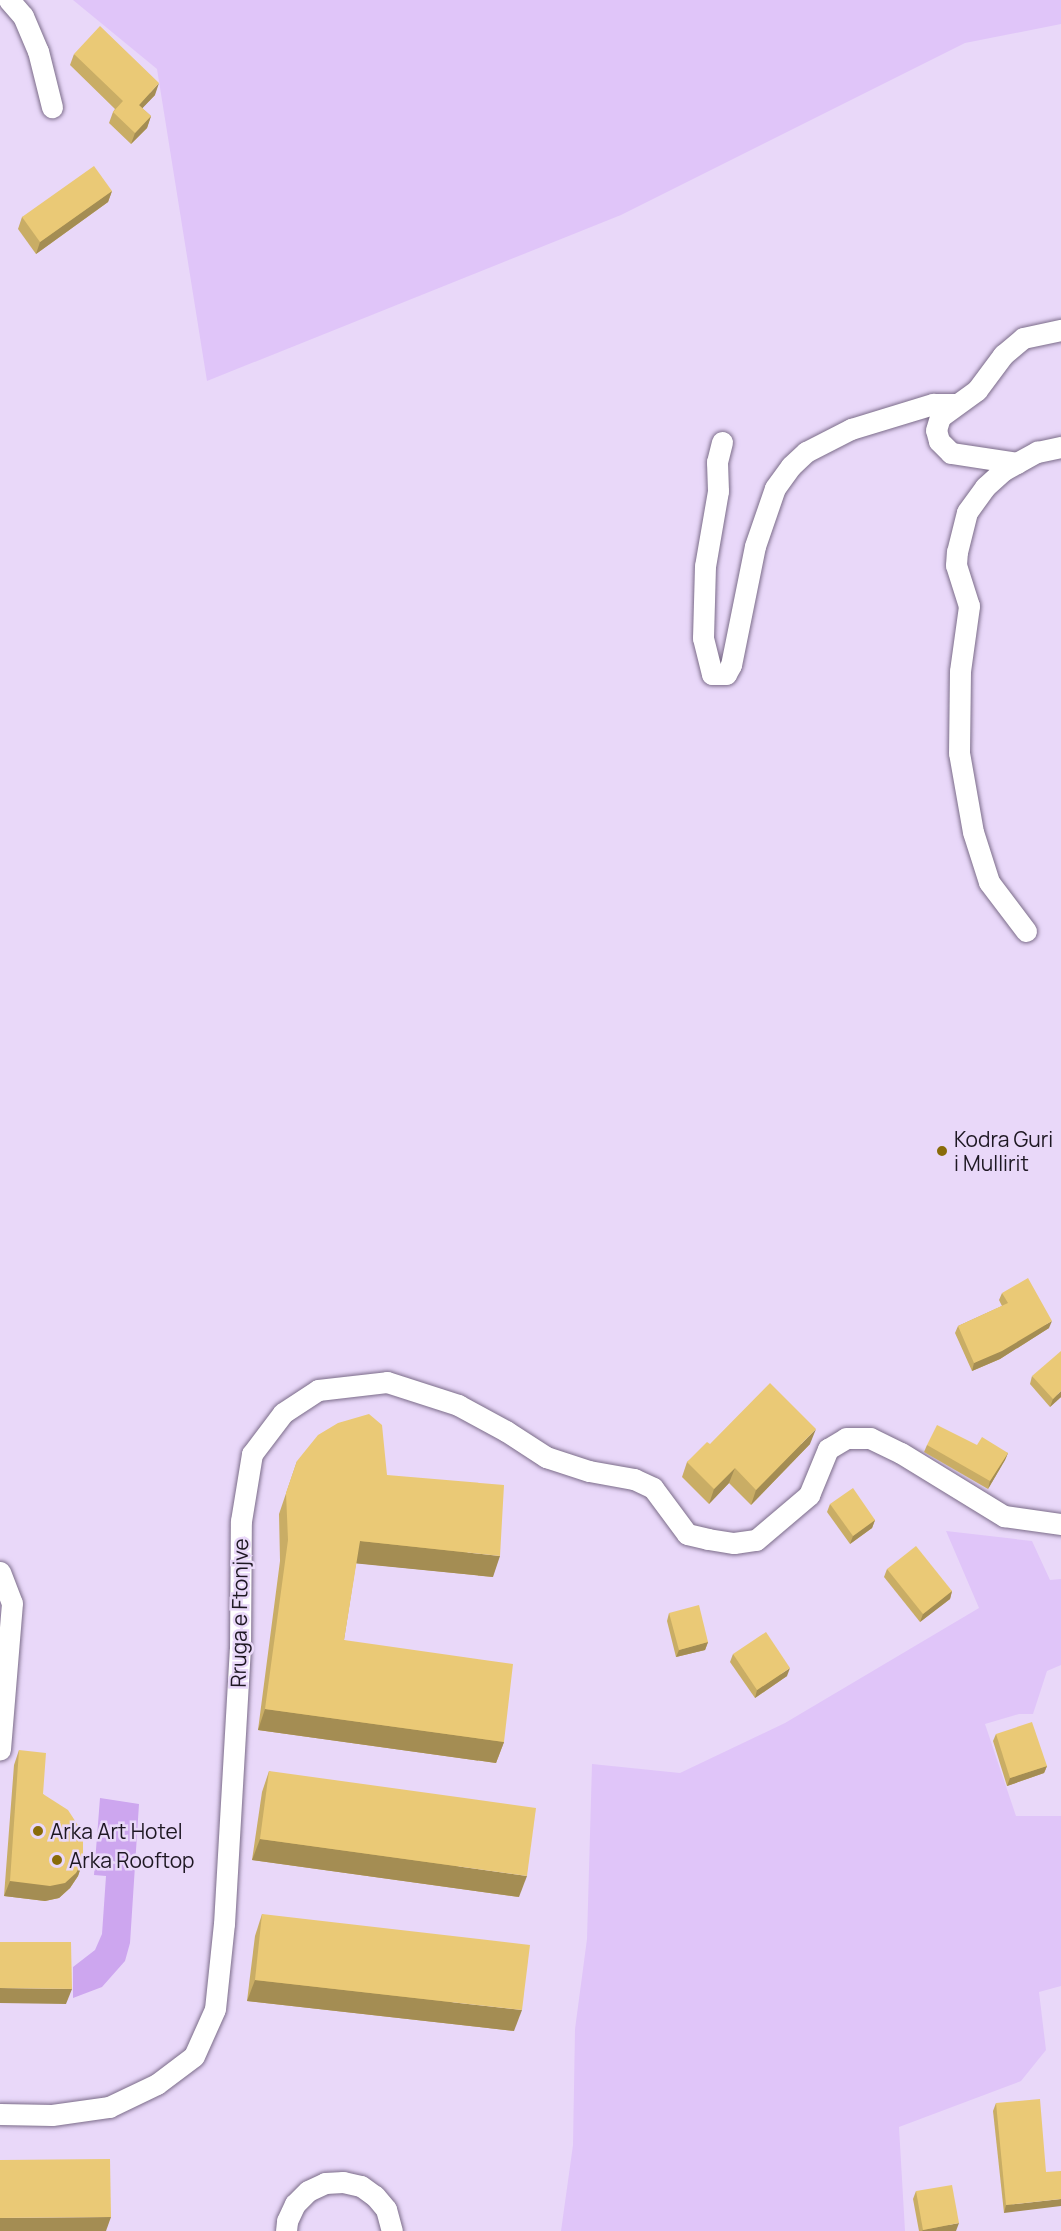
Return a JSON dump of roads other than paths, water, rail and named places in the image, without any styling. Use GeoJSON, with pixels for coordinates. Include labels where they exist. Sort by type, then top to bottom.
{"type":"FeatureCollection","features":[{"type":"Feature","properties":{"kind":"street"},"geometry":{"type":"LineString","coordinates":[[9,0],[22,16],[38,51],[52,107]]}},
{"type":"Feature","properties":{"kind":"street"},"geometry":{"type":"LineString","coordinates":[[1017,463],[951,453],[939,441],[936,430],[940,417],[977,390],[1003,355],[1023,338],[1061,330]]}},
{"type":"Feature","properties":{"kind":"street"},"geometry":{"type":"LineString","coordinates":[[722,442],[717,462],[718,491],[705,566],[703,638],[712,674],[726,674],[731,665],[755,546],[774,488],[791,466],[806,452],[851,429],[933,404],[956,404]]}},
{"type":"Feature","properties":{"kind":"street"},"geometry":{"type":"LineString","coordinates":[[1026,931],[989,882],[973,832],[959,753],[957,725],[961,655],[969,606],[956,565],[967,512],[973,501],[1004,470],[1037,452],[1061,447]]}},
{"type":"Feature","properties":{"kind":"street","name":"Rruga e Ftonjve"},"geometry":{"type":"LineString","coordinates":[[0,2114],[52,2115],[109,2107],[157,2084],[194,2056],[215,2009],[224,1924],[240,1650],[240,1521],[252,1455],[284,1413],[318,1390],[387,1382],[458,1405],[506,1431],[546,1457],[643,1483],[653,1488],[687,1534],[708,1539],[734,1543],[756,1540],[809,1496],[828,1449],[846,1438],[870,1438],[902,1453],[1004,1516],[1061,1524]]}},
{"type":"Feature","properties":{"kind":"street"},"geometry":{"type":"LineString","coordinates":[[0,1572],[12,1603],[0,1750]]}},
{"type":"Feature","properties":{"kind":"street"},"geometry":{"type":"LineString","coordinates":[[286,2231],[287,2221],[295,2204],[308,2191],[325,2183],[343,2182],[361,2186],[375,2196],[386,2209],[392,2231]]}},
{"type":"Feature","properties":{"kind":"place","name":"Kodra Guri i Mullirit"},"geometry":{"type":"Point","coordinates":[942,1151]}},
{"type":"Feature","properties":{"kind":"place","name":"Arka Art Hotel"},"geometry":{"type":"Point","coordinates":[38,1831]}},
{"type":"Feature","properties":{"kind":"place","name":"Arka Rooftop"},"geometry":{"type":"Point","coordinates":[57,1860]}}]}
